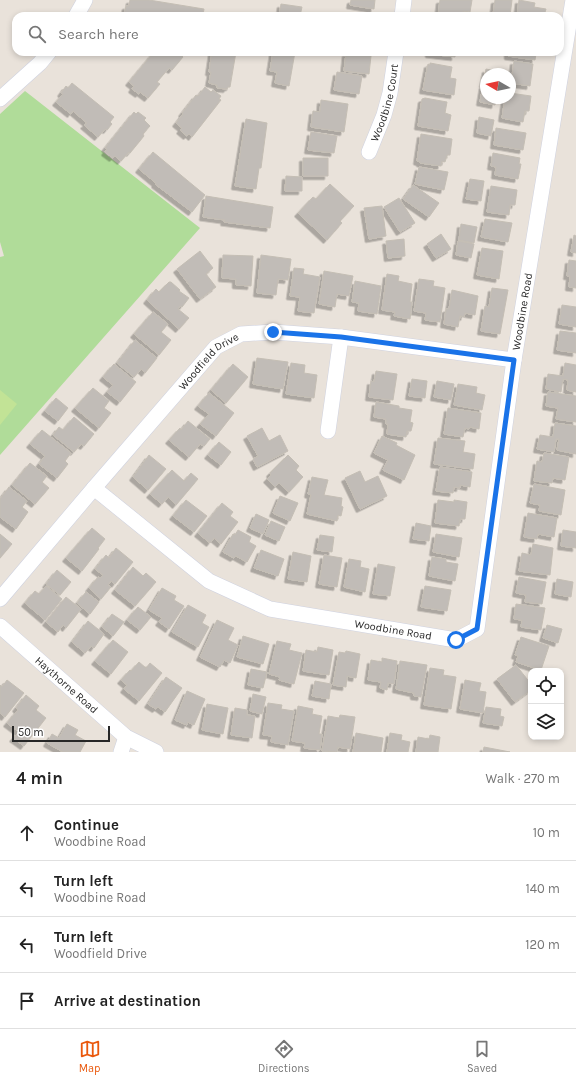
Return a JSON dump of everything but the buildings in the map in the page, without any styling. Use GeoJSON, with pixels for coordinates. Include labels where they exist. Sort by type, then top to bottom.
{"type":"FeatureCollection","features":[{"type":"Feature","properties":{"kind":"street"},"geometry":{"type":"LineString","coordinates":[[78,12],[86,0]]}},
{"type":"Feature","properties":{"kind":"street"},"geometry":{"type":"LineString","coordinates":[[402,12],[404,0]]}},
{"type":"Feature","properties":{"kind":"street","name":"Woodbine Road"},"geometry":{"type":"LineString","coordinates":[[564,55],[573,0]]}},
{"type":"Feature","properties":{"kind":"street"},"geometry":{"type":"LineString","coordinates":[[0,99],[45,56]]}},
{"type":"Feature","properties":{"kind":"street","name":"Woodbine Court"},"geometry":{"type":"LineString","coordinates":[[368,152],[384,115],[390,93],[395,56]]}},
{"type":"Feature","properties":{"kind":"street","name":"Woodbine Road"},"geometry":{"type":"LineString","coordinates":[[94,488],[209,581],[270,609],[456,640],[477,629],[514,360],[564,56]]}},
{"type":"Feature","properties":{"kind":"street","name":"Woodfield Drive"},"geometry":{"type":"LineString","coordinates":[[0,599],[216,347],[242,334],[273,332],[341,337],[514,360]]}},
{"type":"Feature","properties":{"kind":"street"},"geometry":{"type":"LineString","coordinates":[[328,431],[341,337]]}},
{"type":"Feature","properties":{"kind":"street","name":"Haythorne Road"},"geometry":{"type":"LineString","coordinates":[[0,626],[126,736],[156,752]]}},
{"type":"Feature","properties":{"kind":"street"},"geometry":{"type":"LineString","coordinates":[[121,752],[126,736]]}},
{"type":"Feature","properties":{"kind":"green space"},"geometry":{"type":"Polygon","coordinates":[[[25,91],[200,228],[0,455],[0,257],[4,256],[0,242],[0,114],[25,91]]]}},
{"type":"Feature","properties":{"kind":"green space"},"geometry":{"type":"Polygon","coordinates":[[[0,390],[17,404],[0,425],[0,390]]]}},
{"type":"Feature","properties":{"kind":"route"},"geometry":{"type":"LineString","coordinates":[[273,332],[341,337],[514,360],[477,629],[456,640]]}}]}
